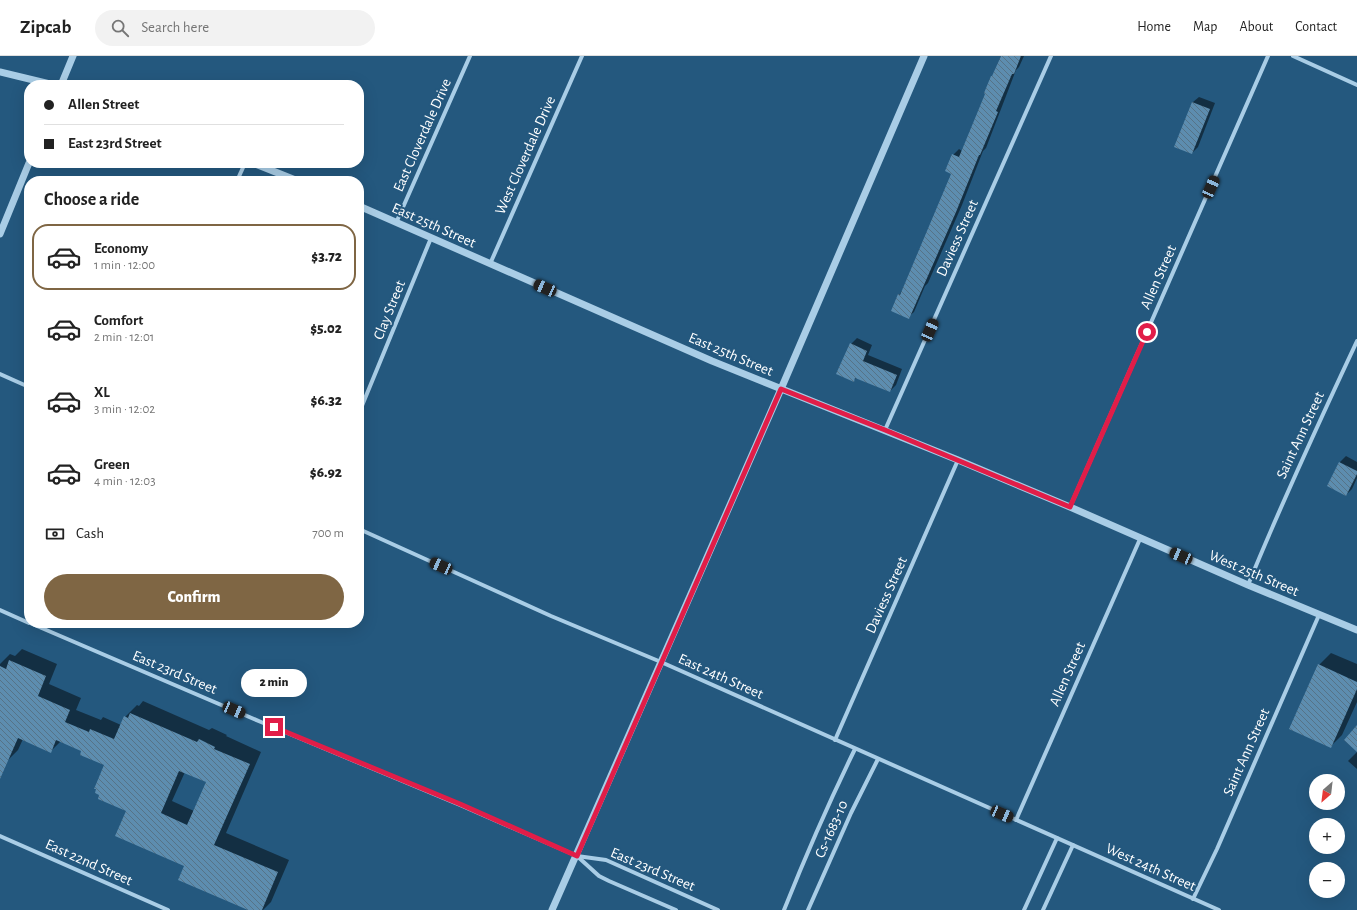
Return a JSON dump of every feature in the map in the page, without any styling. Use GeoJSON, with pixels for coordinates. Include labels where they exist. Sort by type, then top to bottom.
{"type":"FeatureCollection","features":[{"type":"Feature","properties":{"kind":"street"},"geometry":{"type":"LineString","coordinates":[[63,80],[73,56]]}},
{"type":"Feature","properties":{"kind":"street","name":"East Cloverdale Drive"},"geometry":{"type":"LineString","coordinates":[[396,223],[470,56]]}},
{"type":"Feature","properties":{"kind":"street","name":"West Cloverdale Drive"},"geometry":{"type":"LineString","coordinates":[[490,264],[582,56]]}},
{"type":"Feature","properties":{"kind":"street"},"geometry":{"type":"LineString","coordinates":[[552,910],[781,389],[924,56]]}},
{"type":"Feature","properties":{"kind":"street","name":"Daviess Street"},"geometry":{"type":"LineString","coordinates":[[885,430],[1051,56]]}},
{"type":"Feature","properties":{"kind":"street","name":"Allen Street"},"geometry":{"type":"LineString","coordinates":[[1070,507],[1268,56]]}},
{"type":"Feature","properties":{"kind":"street"},"geometry":{"type":"LineString","coordinates":[[1293,56],[1357,85]]}},
{"type":"Feature","properties":{"kind":"street"},"geometry":{"type":"LineString","coordinates":[[0,72],[33,80]]}},
{"type":"Feature","properties":{"kind":"street"},"geometry":{"type":"LineString","coordinates":[[0,234],[27,168]]}},
{"type":"Feature","properties":{"kind":"street"},"geometry":{"type":"LineString","coordinates":[[266,168],[286,176]]}},
{"type":"Feature","properties":{"kind":"street","name":"East 25th Street"},"geometry":{"type":"LineString","coordinates":[[364,208],[712,361],[958,460],[1070,507],[1140,539]]}},
{"type":"Feature","properties":{"kind":"street","name":"Clay Street"},"geometry":{"type":"LineString","coordinates":[[364,401],[431,238]]}},
{"type":"Feature","properties":{"kind":"street","name":"Saint Ann Street"},"geometry":{"type":"LineString","coordinates":[[1248,585],[1280,507],[1357,341]]}},
{"type":"Feature","properties":{"kind":"street"},"geometry":{"type":"LineString","coordinates":[[0,374],[24,385]]}},
{"type":"Feature","properties":{"kind":"street","name":"Daviess Street"},"geometry":{"type":"LineString","coordinates":[[835,740],[958,460]]}},
{"type":"Feature","properties":{"kind":"street","name":"East 24th Street"},"geometry":{"type":"LineString","coordinates":[[364,531],[551,616],[661,662],[1073,845]]}},
{"type":"Feature","properties":{"kind":"street","name":"Allen Street"},"geometry":{"type":"LineString","coordinates":[[1016,820],[1140,539]]}},
{"type":"Feature","properties":{"kind":"street","name":"West 25th Street"},"geometry":{"type":"LineString","coordinates":[[1140,539],[1357,630]]}},
{"type":"Feature","properties":{"kind":"street","name":"East 23rd Street"},"geometry":{"type":"LineString","coordinates":[[0,610],[24,620]]}},
{"type":"Feature","properties":{"kind":"street","name":"Saint Ann Street"},"geometry":{"type":"LineString","coordinates":[[1193,899],[1217,849],[1319,615]]}},
{"type":"Feature","properties":{"kind":"street","name":"East 23rd Street"},"geometry":{"type":"LineString","coordinates":[[42,628],[268,725],[460,804],[577,856],[606,860],[718,910]]}},
{"type":"Feature","properties":{"kind":"street"},"geometry":{"type":"LineString","coordinates":[[784,910],[834,791],[855,749]]}},
{"type":"Feature","properties":{"kind":"street","name":"Cs-1683-10"},"geometry":{"type":"LineString","coordinates":[[808,910],[851,813],[878,759]]}},
{"type":"Feature","properties":{"kind":"street","name":"East 22nd Street"},"geometry":{"type":"LineString","coordinates":[[0,836],[168,910]]}},
{"type":"Feature","properties":{"kind":"street"},"geometry":{"type":"LineString","coordinates":[[1024,910],[1057,838]]}},
{"type":"Feature","properties":{"kind":"street"},"geometry":{"type":"LineString","coordinates":[[1044,910],[1073,845]]}},
{"type":"Feature","properties":{"kind":"street","name":"West 24th Street"},"geometry":{"type":"LineString","coordinates":[[1073,845],[1219,910]]}},
{"type":"Feature","properties":{"kind":"street","name":"East 23rd Street"},"geometry":{"type":"LineString","coordinates":[[577,856],[599,876],[676,910]]}},
{"type":"Feature","properties":{"kind":"building"},"geometry":{"type":"Polygon","coordinates":[[[1001,56],[1021,56],[996,111],[998,112],[909,319],[891,311],[898,294],[900,295],[951,174],[945,171],[952,154],[959,157],[991,76],[1001,56]]]}},
{"type":"Feature","properties":{"kind":"building"},"geometry":{"type":"Polygon","coordinates":[[[1192,102],[1210,109],[1192,154],[1174,147],[1192,102]]]}},
{"type":"Feature","properties":{"kind":"building"},"geometry":{"type":"Polygon","coordinates":[[[850,343],[867,351],[863,361],[897,375],[890,392],[855,378],[854,382],[836,374],[850,343]]]}},
{"type":"Feature","properties":{"kind":"building"},"geometry":{"type":"Polygon","coordinates":[[[1339,462],[1357,471],[1357,474],[1346,496],[1327,486],[1339,462]]]}},
{"type":"Feature","properties":{"kind":"building"},"geometry":{"type":"Polygon","coordinates":[[[9,660],[46,676],[38,696],[70,710],[65,722],[89,732],[90,729],[114,739],[124,716],[128,718],[130,713],[197,742],[199,739],[215,747],[214,749],[250,764],[214,845],[278,872],[262,910],[248,910],[178,880],[184,866],[115,836],[126,811],[98,799],[99,795],[95,793],[96,789],[94,789],[104,765],[80,755],[81,751],[56,740],[51,753],[18,738],[0,779],[0,666],[6,669],[9,660]],[[179,771],[161,813],[187,825],[206,782],[179,771]]]}},
{"type":"Feature","properties":{"kind":"building"},"geometry":{"type":"Polygon","coordinates":[[[1318,664],[1357,682],[1357,689],[1331,748],[1289,729],[1318,664]]]}},
{"type":"Feature","properties":{"kind":"building"},"geometry":{"type":"Polygon","coordinates":[[[1357,725],[1357,752],[1344,740],[1357,725]]]}},
{"type":"Feature","properties":{"kind":"route"},"geometry":{"type":"LineString","coordinates":[[274,727],[460,804],[577,856],[781,389],[885,430],[1070,507],[1147,332]]}}]}
